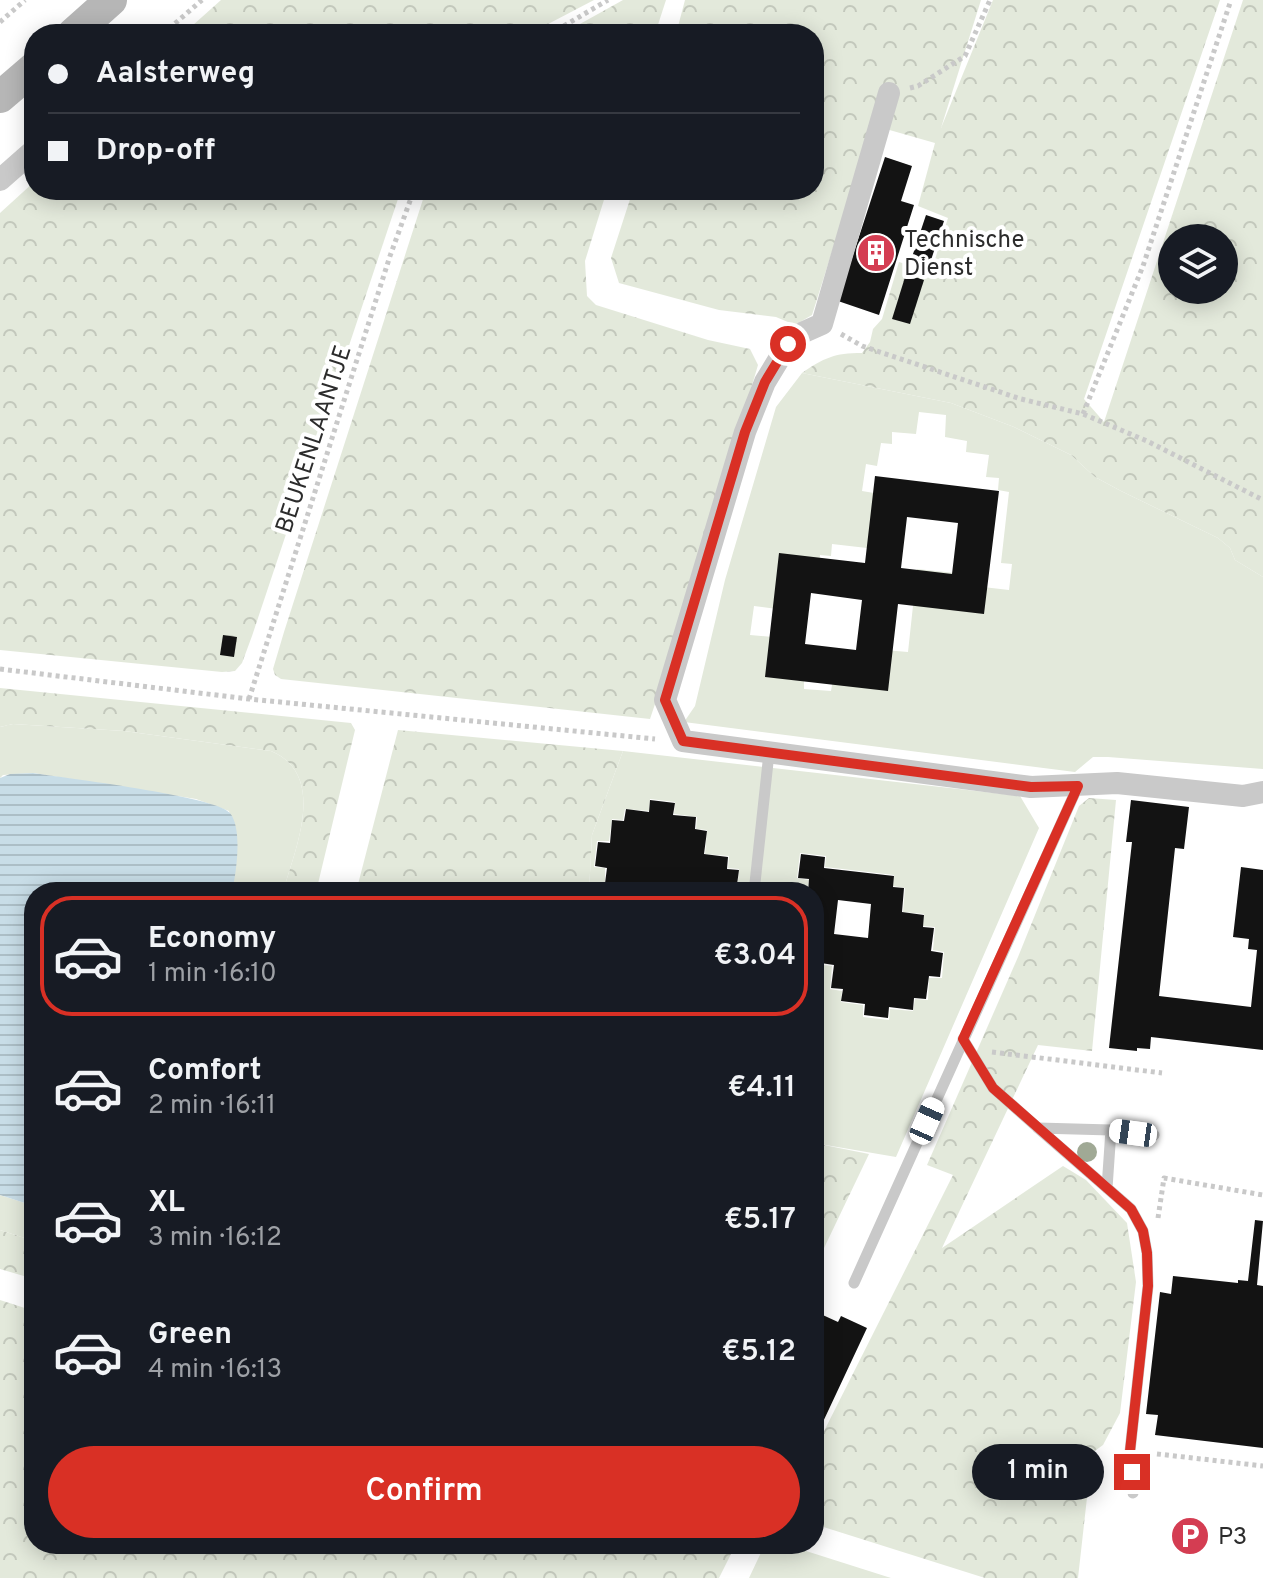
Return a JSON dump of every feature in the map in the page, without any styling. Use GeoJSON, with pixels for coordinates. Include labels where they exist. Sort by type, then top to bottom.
{"type":"FeatureCollection","features":[{"type":"Feature","properties":{"kind":"main road"},"geometry":{"type":"LineString","coordinates":[[84,24],[111,0]]}},
{"type":"Feature","properties":{"kind":"main road"},"geometry":{"type":"LineString","coordinates":[[0,97],[24,77]]}},
{"type":"Feature","properties":{"kind":"street"},"geometry":{"type":"LineString","coordinates":[[889,93],[822,324],[788,344],[765,382],[745,432],[665,700],[683,741],[1031,787],[1117,783],[1243,796],[1263,792]]}},
{"type":"Feature","properties":{"kind":"street"},"geometry":{"type":"LineString","coordinates":[[0,180],[24,159]]}},
{"type":"Feature","properties":{"kind":"lane"},"geometry":{"type":"LineString","coordinates":[[755,882],[769,753]]}},
{"type":"Feature","properties":{"kind":"lane"},"geometry":{"type":"LineString","coordinates":[[854,1283],[966,1044],[1078,786]]}},
{"type":"Feature","properties":{"kind":"lane"},"geometry":{"type":"LineString","coordinates":[[966,1044],[993,1088],[1131,1209],[1143,1231],[1148,1286],[1130,1451],[1133,1493]]}},
{"type":"Feature","properties":{"kind":"lane"},"geometry":{"type":"LineString","coordinates":[[1038,1128],[1111,1130],[1154,1135]]}},
{"type":"Feature","properties":{"kind":"lane"},"geometry":{"type":"LineString","coordinates":[[1107,1188],[1111,1130]]}},
{"type":"Feature","properties":{"kind":"path"},"geometry":{"type":"LineString","coordinates":[[0,22],[25,0]]}},
{"type":"Feature","properties":{"kind":"path"},"geometry":{"type":"LineString","coordinates":[[174,24],[202,0]]}},
{"type":"Feature","properties":{"kind":"path"},"geometry":{"type":"LineString","coordinates":[[567,24],[608,0]]}},
{"type":"Feature","properties":{"kind":"path"},"geometry":{"type":"LineString","coordinates":[[889,93],[918,86],[965,56],[990,0]]}},
{"type":"Feature","properties":{"kind":"path"},"geometry":{"type":"LineString","coordinates":[[1083,414],[1143,266],[1231,0]]}},
{"type":"Feature","properties":{"kind":"path","name":"BEUKENLAANTJE"},"geometry":{"type":"LineString","coordinates":[[249,699],[410,200]]}},
{"type":"Feature","properties":{"kind":"path"},"geometry":{"type":"LineString","coordinates":[[822,324],[862,346],[1021,399],[1083,414],[1147,441],[1263,500]]}},
{"type":"Feature","properties":{"kind":"path"},"geometry":{"type":"LineString","coordinates":[[0,669],[249,699],[683,741]]}},
{"type":"Feature","properties":{"kind":"path"},"geometry":{"type":"LineString","coordinates":[[966,1044],[1162,1073]]}},
{"type":"Feature","properties":{"kind":"path"},"geometry":{"type":"LineString","coordinates":[[1157,1224],[1164,1178],[1263,1195]]}},
{"type":"Feature","properties":{"kind":"path"},"geometry":{"type":"LineString","coordinates":[[1130,1451],[1263,1466]]}},
{"type":"Feature","properties":{"kind":"green space"},"geometry":{"type":"Polygon","coordinates":[[[221,0],[594,0],[548,24],[194,24],[221,0]]]}},
{"type":"Feature","properties":{"kind":"green space"},"geometry":{"type":"Polygon","coordinates":[[[623,0],[666,0],[658,24],[580,24],[623,0]]]}},
{"type":"Feature","properties":{"kind":"green space"},"geometry":{"type":"Polygon","coordinates":[[[685,0],[981,0],[941,128],[993,0],[1220,0],[1084,399],[1104,422],[1158,258],[1158,304],[1238,304],[1238,224],[1169,224],[1243,0],[1263,0],[1263,577],[1235,560],[1230,548],[1218,538],[1095,477],[1071,455],[1014,427],[951,403],[802,373],[830,357],[862,353],[870,342],[873,329],[882,319],[899,262],[931,272],[948,218],[918,206],[935,143],[872,125],[812,315],[795,325],[776,317],[719,310],[619,283],[611,258],[630,200],[824,200],[824,24],[679,24],[685,0]]]}},
{"type":"Feature","properties":{"kind":"green space"},"geometry":{"type":"Polygon","coordinates":[[[24,191],[24,200],[398,200],[252,636],[242,663],[235,671],[0,650],[0,213],[24,191]]]}},
{"type":"Feature","properties":{"kind":"green space"},"geometry":{"type":"Polygon","coordinates":[[[423,200],[604,200],[585,261],[587,296],[596,305],[708,340],[750,349],[758,365],[681,626],[650,719],[281,679],[273,669],[423,200]]]}},
{"type":"Feature","properties":{"kind":"green space"},"geometry":{"type":"Polygon","coordinates":[[[802,373],[951,403],[1014,427],[1071,455],[1095,477],[1218,538],[1230,548],[1235,560],[1263,577],[1263,769],[1093,757],[1075,772],[684,722],[695,706],[725,580],[776,407],[802,373]],[[919,412],[916,434],[892,432],[892,444],[881,443],[877,466],[866,464],[862,491],[874,493],[902,552],[832,544],[831,556],[820,555],[819,567],[777,609],[754,606],[750,635],[773,637],[804,676],[804,689],[831,691],[833,679],[872,649],[908,652],[917,569],[983,576],[983,587],[1009,590],[1012,564],[1001,563],[1009,492],[998,490],[999,478],[986,477],[989,455],[966,452],[967,441],[945,437],[946,415],[919,412]]]}},
{"type":"Feature","properties":{"kind":"green space"},"geometry":{"type":"Polygon","coordinates":[[[0,688],[351,723],[355,730],[318,882],[286,882],[300,835],[303,795],[299,777],[288,762],[271,751],[124,731],[13,724],[0,727],[0,688]]]}},
{"type":"Feature","properties":{"kind":"green space"},"geometry":{"type":"Polygon","coordinates":[[[13,724],[124,731],[271,751],[288,762],[299,777],[303,795],[300,835],[286,882],[233,882],[237,846],[229,811],[196,799],[33,773],[3,775],[0,778],[0,727],[13,724]]]}},
{"type":"Feature","properties":{"kind":"green space"},"geometry":{"type":"Polygon","coordinates":[[[398,730],[623,751],[592,835],[590,882],[359,882],[398,730]]]}},
{"type":"Feature","properties":{"kind":"green space"},"geometry":{"type":"Polygon","coordinates":[[[623,751],[1020,796],[1039,828],[896,1157],[824,1145],[824,965],[832,966],[830,989],[842,991],[841,1002],[863,1005],[863,1017],[889,1020],[890,1009],[913,1011],[915,999],[928,1000],[929,978],[942,978],[944,952],[933,950],[935,927],[923,926],[924,914],[903,912],[905,888],[893,886],[894,875],[825,867],[826,856],[800,853],[797,878],[809,882],[738,882],[739,869],[728,868],[729,856],[705,854],[707,830],[696,829],[697,817],[674,814],[675,802],[650,799],[649,811],[625,809],[623,820],[612,819],[609,841],[597,841],[594,867],[605,868],[605,882],[590,882],[592,835],[623,751]]]}},
{"type":"Feature","properties":{"kind":"green space"},"geometry":{"type":"Polygon","coordinates":[[[1089,798],[1116,800],[1092,1051],[1038,1045],[942,1248],[1063,1166],[1086,1180],[1127,1223],[1136,1282],[1120,1413],[1103,1445],[1092,1453],[1078,1578],[985,1578],[824,1527],[824,1431],[953,1175],[927,1165],[1018,957],[1079,806],[1089,798]]]}},
{"type":"Feature","properties":{"kind":"green space"},"geometry":{"type":"Polygon","coordinates":[[[824,1145],[869,1154],[824,1248],[824,1145]]]}},
{"type":"Feature","properties":{"kind":"green space"},"geometry":{"type":"Polygon","coordinates":[[[0,1195],[24,1203],[24,1238],[0,1230],[0,1195]]]}},
{"type":"Feature","properties":{"kind":"green space"},"geometry":{"type":"Polygon","coordinates":[[[0,1230],[24,1238],[24,1276],[0,1269],[0,1230]]]}},
{"type":"Feature","properties":{"kind":"green space"},"geometry":{"type":"Polygon","coordinates":[[[0,1300],[24,1308],[24,1554],[731,1554],[719,1578],[0,1578],[0,1300]]]}},
{"type":"Feature","properties":{"kind":"green space"},"geometry":{"type":"Polygon","coordinates":[[[760,1554],[815,1554],[891,1578],[749,1578],[760,1554]]]}},
{"type":"Feature","properties":{"kind":"water"},"geometry":{"type":"Polygon","coordinates":[[[33,773],[198,800],[230,813],[237,840],[234,882],[24,882],[24,1203],[0,1195],[0,778],[10,774],[33,773]]]}},
{"type":"Feature","properties":{"kind":"building","name":"Technische Dienst"},"geometry":{"type":"Polygon","coordinates":[[[885,157],[912,166],[901,201],[914,205],[879,315],[838,301],[885,157]]]}},
{"type":"Feature","properties":{"kind":"building"},"geometry":{"type":"Polygon","coordinates":[[[926,215],[944,221],[928,269],[910,263],[926,215]]]}},
{"type":"Feature","properties":{"kind":"building"},"geometry":{"type":"Polygon","coordinates":[[[906,274],[924,280],[910,324],[892,319],[906,274]]]}},
{"type":"Feature","properties":{"kind":"building"},"geometry":{"type":"Polygon","coordinates":[[[875,476],[999,491],[984,614],[898,604],[888,691],[765,677],[779,553],[865,563],[875,476]],[[907,517],[901,568],[952,574],[958,523],[907,517]],[[811,593],[805,644],[856,650],[862,600],[811,593]]]}},
{"type":"Feature","properties":{"kind":"building"},"geometry":{"type":"Polygon","coordinates":[[[223,635],[237,637],[234,657],[220,655],[223,635]]]}},
{"type":"Feature","properties":{"kind":"building"},"geometry":{"type":"Polygon","coordinates":[[[650,800],[675,803],[673,815],[696,817],[695,829],[707,831],[704,854],[728,857],[727,869],[739,870],[737,882],[605,882],[607,868],[595,866],[598,842],[610,843],[612,820],[624,821],[626,809],[649,812],[650,800]]]}},
{"type":"Feature","properties":{"kind":"building"},"geometry":{"type":"Polygon","coordinates":[[[1131,800],[1189,807],[1184,849],[1175,848],[1159,996],[1251,1007],[1257,950],[1248,949],[1249,939],[1233,937],[1241,867],[1263,870],[1263,1050],[1151,1037],[1150,1049],[1109,1048],[1132,842],[1126,842],[1131,800]]]}},
{"type":"Feature","properties":{"kind":"building"},"geometry":{"type":"Polygon","coordinates":[[[801,854],[825,857],[824,868],[894,876],[893,887],[904,888],[902,912],[924,915],[923,927],[934,928],[931,951],[943,953],[940,977],[929,976],[926,999],[914,998],[913,1010],[889,1007],[888,1018],[864,1015],[865,1004],[841,1001],[843,989],[831,988],[834,965],[824,964],[824,882],[809,882],[809,879],[798,878],[801,854]],[[838,900],[834,934],[868,938],[871,904],[838,900]]]}},
{"type":"Feature","properties":{"kind":"building"},"geometry":{"type":"Polygon","coordinates":[[[1255,1220],[1263,1221],[1257,1285],[1263,1286],[1263,1448],[1155,1435],[1158,1415],[1146,1414],[1160,1292],[1171,1294],[1173,1276],[1238,1283],[1238,1280],[1248,1281],[1255,1220]]]}},
{"type":"Feature","properties":{"kind":"building"},"geometry":{"type":"Polygon","coordinates":[[[824,1316],[838,1322],[841,1316],[867,1328],[824,1420],[824,1316]]]}},
{"type":"Feature","properties":{"kind":"place","name":"Technische Dienst"},"geometry":{"type":"Point","coordinates":[876,253]}},
{"type":"Feature","properties":{"kind":"place","name":"P3"},"geometry":{"type":"Point","coordinates":[1190,1536]}},
{"type":"Feature","properties":{"kind":"route"},"geometry":{"type":"LineString","coordinates":[[788,344],[765,382],[745,432],[665,700],[683,741],[1031,787],[1078,786],[963,1039],[993,1088],[1131,1209],[1143,1231],[1148,1286],[1130,1451],[1132,1472]]}}]}
